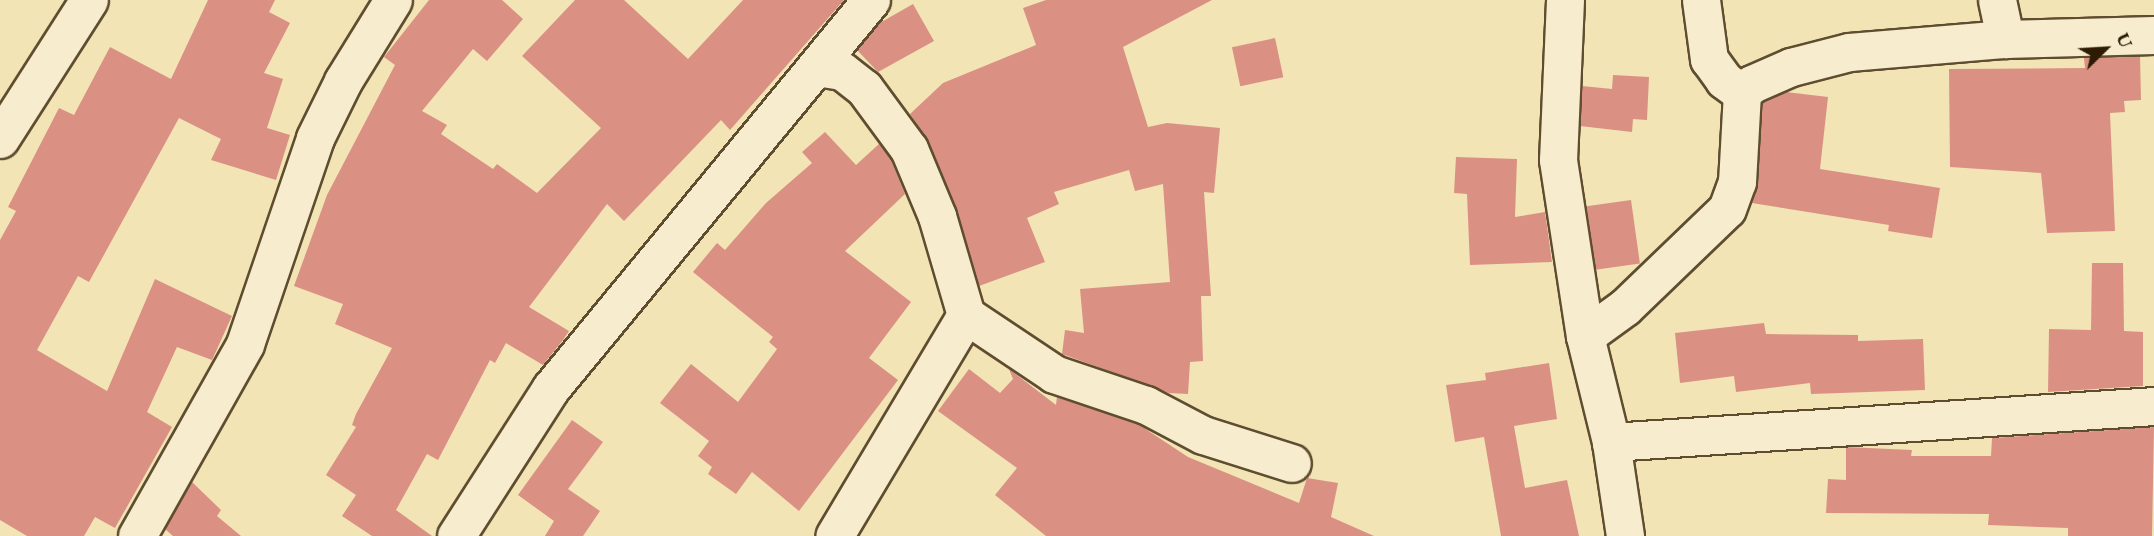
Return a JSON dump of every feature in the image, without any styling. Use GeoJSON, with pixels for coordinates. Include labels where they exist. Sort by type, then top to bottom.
{"type":"FeatureCollection","features":[{"type":"Feature","properties":{"kind":"street"},"geometry":{"type":"LineString","coordinates":[[0,139],[89,0]]}},
{"type":"Feature","properties":{"kind":"street"},"geometry":{"type":"LineString","coordinates":[[137,536],[245,344],[315,138],[393,0]]}},
{"type":"Feature","properties":{"kind":"street"},"geometry":{"type":"LineString","coordinates":[[456,536],[551,388],[871,0]]}},
{"type":"Feature","properties":{"kind":"street"},"geometry":{"type":"LineString","coordinates":[[1566,0],[1558,160],[1585,336],[1611,442],[1625,536]]}},
{"type":"Feature","properties":{"kind":"street"},"geometry":{"type":"LineString","coordinates":[[1701,0],[1709,59],[1724,80],[1742,93]]}},
{"type":"Feature","properties":{"kind":"street"},"geometry":{"type":"LineString","coordinates":[[1997,0],[2005,39]]}},
{"type":"Feature","properties":{"kind":"street"},"geometry":{"type":"LineString","coordinates":[[1742,93],[1767,76],[1849,52],[2005,39],[2154,35]]}},
{"type":"Feature","properties":{"kind":"street"},"geometry":{"type":"LineString","coordinates":[[816,67],[842,71],[864,88],[889,117],[937,216],[966,315],[1054,374],[1146,405],[1203,435],[1293,463]]}},
{"type":"Feature","properties":{"kind":"street"},"geometry":{"type":"LineString","coordinates":[[1585,336],[1625,307],[1727,209],[1737,182],[1742,93]]}},
{"type":"Feature","properties":{"kind":"street"},"geometry":{"type":"LineString","coordinates":[[834,536],[966,315]]}},
{"type":"Feature","properties":{"kind":"street"},"geometry":{"type":"LineString","coordinates":[[1611,442],[2154,406]]}},
{"type":"Feature","properties":{"kind":"building"},"geometry":{"type":"Polygon","coordinates":[[[208,0],[275,0],[269,12],[290,23],[264,73],[283,79],[267,128],[290,135],[276,180],[211,160],[221,139],[179,118],[89,282],[78,276],[37,350],[107,391],[155,279],[232,316],[212,360],[177,347],[147,412],[172,427],[115,528],[95,517],[84,536],[27,536],[0,520],[0,240],[16,211],[8,207],[59,108],[74,115],[110,47],[171,79],[208,0]]]}},
{"type":"Feature","properties":{"kind":"building"},"geometry":{"type":"Polygon","coordinates":[[[429,0],[502,0],[523,19],[487,61],[473,49],[422,111],[447,125],[441,134],[493,169],[497,164],[537,193],[601,128],[522,56],[575,0],[624,0],[688,59],[743,0],[844,0],[730,130],[721,120],[624,221],[607,204],[529,307],[569,331],[563,340],[543,365],[506,343],[495,363],[490,360],[438,460],[427,454],[396,510],[432,536],[372,536],[342,516],[356,495],[326,475],[356,427],[352,425],[356,414],[392,348],[335,324],[343,304],[294,286],[327,195],[395,65],[384,57],[429,0]]]}},
{"type":"Feature","properties":{"kind":"building"},"geometry":{"type":"Polygon","coordinates":[[[1046,0],[1212,0],[1123,47],[1148,127],[1167,123],[1220,128],[1214,193],[1204,192],[1211,296],[1201,296],[1203,361],[1190,362],[1188,394],[1169,393],[1062,354],[1065,330],[1084,333],[1080,289],[1170,282],[1163,184],[1135,191],[1129,170],[1054,192],[1059,204],[1027,218],[1045,262],[979,286],[956,208],[928,141],[910,114],[943,83],[1036,45],[1023,8],[1046,0]]]}},
{"type":"Feature","properties":{"kind":"building"},"geometry":{"type":"Polygon","coordinates":[[[913,4],[934,41],[878,72],[857,50],[878,24],[913,4]]]}},
{"type":"Feature","properties":{"kind":"building"},"geometry":{"type":"Polygon","coordinates":[[[1275,38],[1283,77],[1240,86],[1232,47],[1275,38]]]}},
{"type":"Feature","properties":{"kind":"building"},"geometry":{"type":"Polygon","coordinates":[[[2140,56],[2141,100],[2124,101],[2125,112],[2110,113],[2115,231],[2047,233],[2041,173],[1950,167],[1949,69],[2085,68],[2084,58],[2140,56]]]}},
{"type":"Feature","properties":{"kind":"building"},"geometry":{"type":"Polygon","coordinates":[[[1613,75],[1649,77],[1647,120],[1633,119],[1632,132],[1580,126],[1582,86],[1612,89],[1613,75]]]}},
{"type":"Feature","properties":{"kind":"building"},"geometry":{"type":"Polygon","coordinates":[[[1786,92],[1828,97],[1820,169],[1940,188],[1932,238],[1888,231],[1889,225],[1752,203],[1758,183],[1762,103],[1786,92]]]}},
{"type":"Feature","properties":{"kind":"building"},"geometry":{"type":"Polygon","coordinates":[[[825,132],[856,165],[879,144],[891,159],[905,194],[845,251],[911,302],[869,358],[898,380],[799,511],[752,472],[736,494],[708,474],[712,467],[698,456],[709,441],[660,403],[691,364],[738,402],[777,349],[769,342],[773,337],[693,272],[717,243],[725,250],[766,203],[812,163],[802,152],[825,132]]]}},
{"type":"Feature","properties":{"kind":"building"},"geometry":{"type":"Polygon","coordinates":[[[1456,157],[1517,159],[1515,217],[1545,212],[1552,262],[1470,265],[1467,194],[1454,193],[1456,157]]]}},
{"type":"Feature","properties":{"kind":"building"},"geometry":{"type":"Polygon","coordinates":[[[1631,200],[1640,263],[1595,270],[1586,206],[1631,200]]]}},
{"type":"Feature","properties":{"kind":"building"},"geometry":{"type":"Polygon","coordinates":[[[2092,263],[2123,263],[2124,331],[2143,332],[2143,386],[2048,392],[2049,329],[2091,330],[2092,263]]]}},
{"type":"Feature","properties":{"kind":"building"},"geometry":{"type":"Polygon","coordinates":[[[1764,323],[1766,334],[1858,335],[1858,341],[1923,339],[1925,390],[1811,394],[1810,383],[1736,392],[1734,376],[1680,383],[1675,333],[1764,323]]]}},
{"type":"Feature","properties":{"kind":"building"},"geometry":{"type":"Polygon","coordinates":[[[1549,363],[1557,419],[1514,426],[1525,488],[1567,480],[1579,536],[1501,536],[1484,437],[1455,442],[1446,385],[1486,380],[1485,373],[1549,363]]]}},
{"type":"Feature","properties":{"kind":"building"},"geometry":{"type":"Polygon","coordinates":[[[969,369],[1000,393],[1013,379],[1009,369],[1056,405],[1057,397],[1138,424],[1188,457],[1299,503],[1307,478],[1338,483],[1331,517],[1374,536],[1046,536],[995,495],[1017,468],[938,411],[969,369]]]}},
{"type":"Feature","properties":{"kind":"building"},"geometry":{"type":"Polygon","coordinates":[[[572,420],[603,442],[568,489],[600,511],[583,536],[545,536],[554,521],[518,495],[572,420]]]}},
{"type":"Feature","properties":{"kind":"building"},"geometry":{"type":"Polygon","coordinates":[[[2154,427],[2152,536],[2068,536],[2068,528],[1988,525],[1989,514],[1826,513],[1828,479],[1846,480],[1846,447],[1912,450],[1911,456],[1991,456],[1992,438],[2154,427]]]}},
{"type":"Feature","properties":{"kind":"building"},"geometry":{"type":"Polygon","coordinates":[[[192,482],[221,510],[217,516],[241,536],[173,536],[165,529],[192,482]]]}}]}
